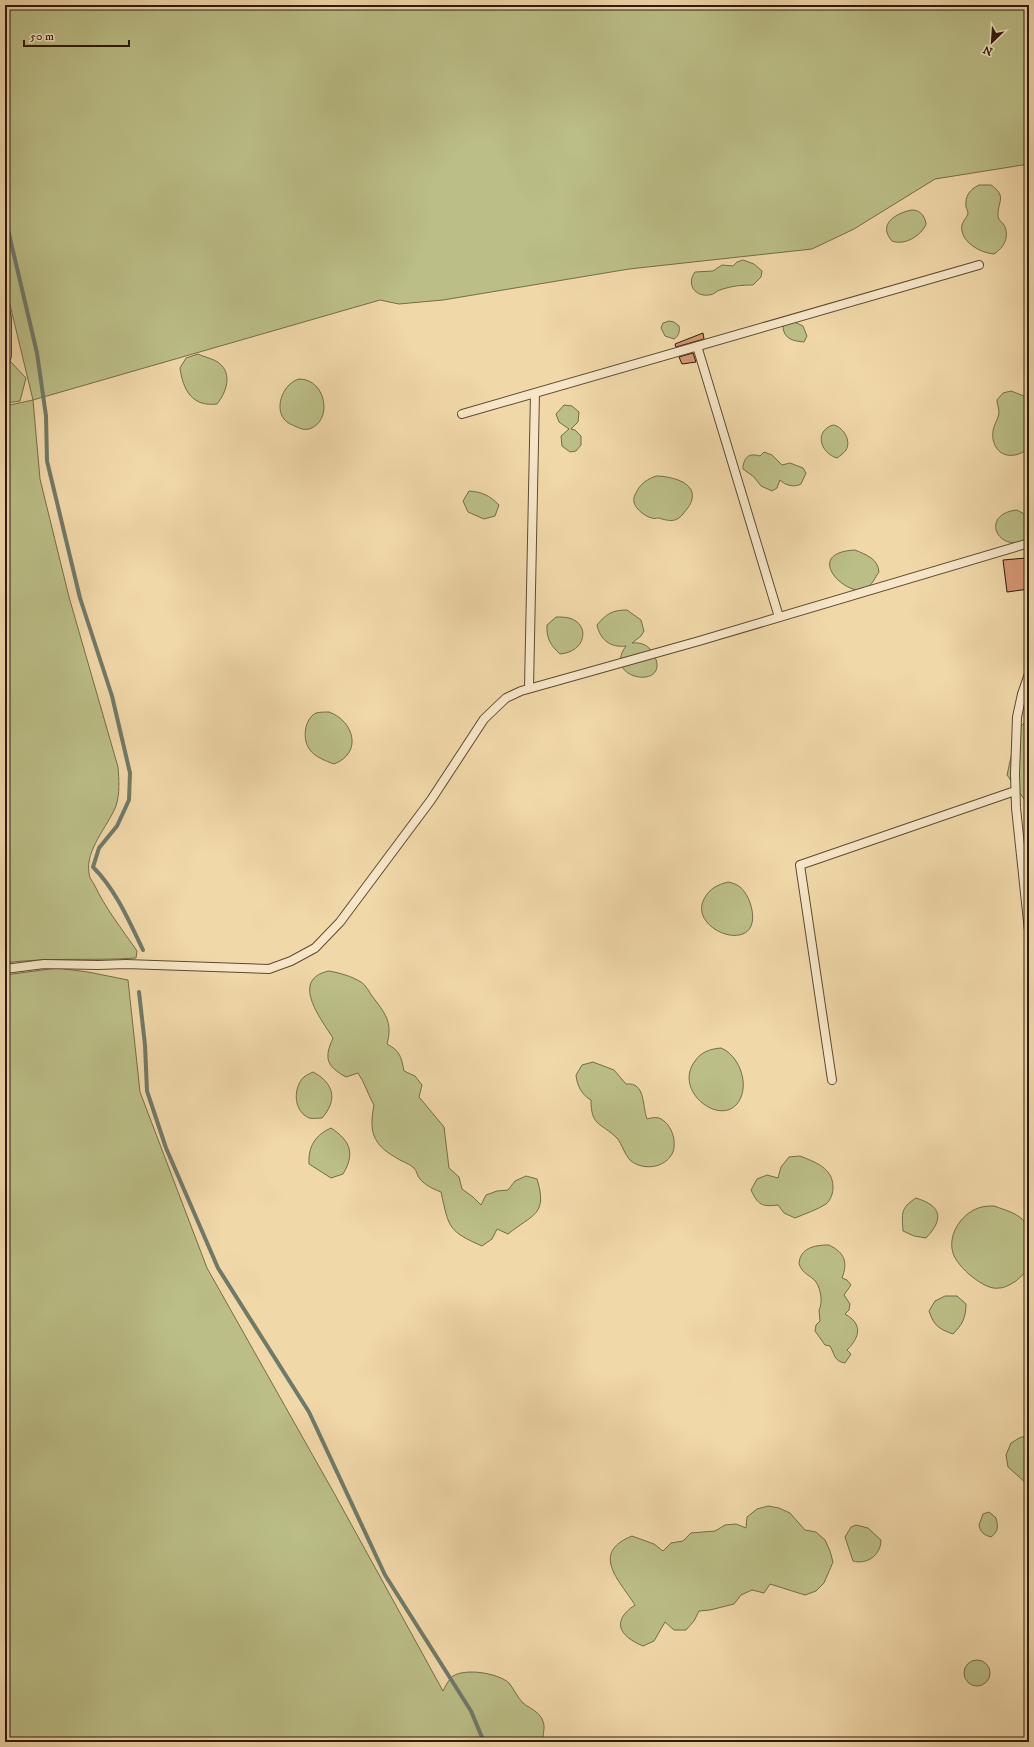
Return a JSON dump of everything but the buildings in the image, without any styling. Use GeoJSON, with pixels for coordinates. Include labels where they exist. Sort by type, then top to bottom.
{"type":"FeatureCollection","features":[{"type":"Feature","properties":{"kind":"lane"},"geometry":{"type":"LineString","coordinates":[[462,414],[979,265]]}},
{"type":"Feature","properties":{"kind":"lane"},"geometry":{"type":"LineString","coordinates":[[5,309],[7,326],[7,356],[5,362]]}},
{"type":"Feature","properties":{"kind":"lane"},"geometry":{"type":"LineString","coordinates":[[697,346],[779,617]]}},
{"type":"Feature","properties":{"kind":"lane"},"geometry":{"type":"LineString","coordinates":[[529,688],[535,393]]}},
{"type":"Feature","properties":{"kind":"lane"},"geometry":{"type":"LineString","coordinates":[[5,969],[44,964],[126,964],[269,969],[291,962],[315,948],[340,922],[431,800],[484,719],[506,698],[529,688],[779,617],[1029,543]]}},
{"type":"Feature","properties":{"kind":"lane"},"geometry":{"type":"LineString","coordinates":[[1029,674],[1022,694],[1017,716],[1015,791],[1029,931]]}},
{"type":"Feature","properties":{"kind":"lane"},"geometry":{"type":"LineString","coordinates":[[832,1080],[800,865],[1015,791]]}},
{"type":"Feature","properties":{"kind":"green space"},"geometry":{"type":"Polygon","coordinates":[[[5,5],[1029,5],[1029,164],[935,179],[854,229],[812,249],[629,269],[443,300],[399,304],[380,300],[33,400],[5,284],[5,5]]]}},
{"type":"Feature","properties":{"kind":"green space"},"geometry":{"type":"Polygon","coordinates":[[[979,185],[991,185],[999,192],[1000,196],[998,217],[1006,229],[1006,237],[1001,248],[994,254],[977,249],[967,241],[962,231],[962,225],[968,214],[966,207],[967,197],[970,191],[979,185]]]}},
{"type":"Feature","properties":{"kind":"green space"},"geometry":{"type":"Polygon","coordinates":[[[912,210],[920,212],[925,218],[926,224],[924,228],[917,236],[907,241],[892,241],[888,235],[887,229],[890,220],[906,211],[912,210]]]}},
{"type":"Feature","properties":{"kind":"green space"},"geometry":{"type":"Polygon","coordinates":[[[743,260],[754,264],[762,271],[761,277],[753,285],[728,288],[709,295],[700,294],[693,289],[691,281],[695,272],[713,271],[722,265],[733,266],[737,262],[743,260]]]}},
{"type":"Feature","properties":{"kind":"green space"},"geometry":{"type":"Polygon","coordinates":[[[669,321],[674,322],[679,326],[679,333],[674,339],[665,336],[661,328],[663,323],[669,321]]]}},
{"type":"Feature","properties":{"kind":"green space"},"geometry":{"type":"Polygon","coordinates":[[[792,321],[803,326],[807,336],[804,342],[790,339],[785,334],[783,327],[787,322],[792,321]]]}},
{"type":"Feature","properties":{"kind":"green space"},"geometry":{"type":"Polygon","coordinates":[[[198,354],[219,363],[226,372],[227,384],[217,404],[201,403],[195,400],[186,390],[180,368],[186,358],[198,354]]]}},
{"type":"Feature","properties":{"kind":"green space"},"geometry":{"type":"Polygon","coordinates":[[[5,361],[10,361],[26,378],[20,401],[5,403],[5,361]]]}},
{"type":"Feature","properties":{"kind":"green space"},"geometry":{"type":"Polygon","coordinates":[[[299,379],[308,381],[316,386],[324,401],[322,418],[317,425],[309,429],[301,429],[290,424],[281,414],[280,402],[285,390],[294,381],[299,379]]]}},
{"type":"Feature","properties":{"kind":"green space"},"geometry":{"type":"Polygon","coordinates":[[[1011,391],[1029,398],[1029,448],[1018,454],[1008,455],[1003,454],[995,446],[993,434],[999,415],[997,400],[1003,393],[1011,391]]]}},
{"type":"Feature","properties":{"kind":"green space"},"geometry":{"type":"Polygon","coordinates":[[[33,400],[40,479],[69,597],[118,767],[119,791],[116,806],[98,838],[90,856],[89,874],[103,902],[137,951],[136,958],[38,960],[5,963],[5,406],[33,400]]]}},
{"type":"Feature","properties":{"kind":"green space"},"geometry":{"type":"Polygon","coordinates":[[[564,405],[572,406],[579,412],[578,422],[571,429],[575,430],[581,436],[581,445],[576,451],[570,452],[562,446],[561,436],[569,429],[559,422],[556,414],[564,405]]]}},
{"type":"Feature","properties":{"kind":"green space"},"geometry":{"type":"Polygon","coordinates":[[[833,425],[843,431],[848,442],[846,450],[837,458],[827,452],[823,447],[821,437],[827,428],[833,425]]]}},
{"type":"Feature","properties":{"kind":"green space"},"geometry":{"type":"Polygon","coordinates":[[[764,452],[772,455],[782,465],[790,463],[803,468],[806,473],[801,484],[795,486],[784,483],[780,480],[777,488],[772,491],[761,486],[754,477],[743,469],[743,466],[748,456],[760,456],[764,452]]]}},
{"type":"Feature","properties":{"kind":"green space"},"geometry":{"type":"Polygon","coordinates":[[[656,476],[667,477],[680,481],[690,488],[692,493],[691,503],[683,514],[677,519],[668,520],[650,517],[641,512],[635,505],[634,498],[639,488],[650,478],[656,476]]]}},
{"type":"Feature","properties":{"kind":"green space"},"geometry":{"type":"Polygon","coordinates":[[[469,491],[478,492],[485,495],[499,505],[495,516],[484,519],[468,512],[463,501],[469,491]]]}},
{"type":"Feature","properties":{"kind":"green space"},"geometry":{"type":"Polygon","coordinates":[[[1016,510],[1021,512],[1027,518],[1029,525],[1029,539],[1018,543],[1009,542],[1002,538],[997,532],[996,526],[998,519],[1005,513],[1016,510]]]}},
{"type":"Feature","properties":{"kind":"green space"},"geometry":{"type":"Polygon","coordinates":[[[855,550],[871,558],[877,564],[879,572],[871,584],[865,589],[857,590],[848,587],[833,574],[830,566],[831,559],[839,553],[855,550]]]}},
{"type":"Feature","properties":{"kind":"green space"},"geometry":{"type":"Polygon","coordinates":[[[627,610],[641,620],[644,631],[641,636],[632,643],[647,646],[653,653],[657,665],[654,673],[647,677],[638,677],[629,674],[622,667],[621,658],[626,646],[616,646],[607,642],[598,630],[597,625],[606,615],[617,611],[627,610]]]}},
{"type":"Feature","properties":{"kind":"green space"},"geometry":{"type":"Polygon","coordinates":[[[556,617],[576,621],[581,626],[583,632],[580,643],[569,652],[560,654],[548,638],[547,625],[556,617]]]}},
{"type":"Feature","properties":{"kind":"green space"},"geometry":{"type":"Polygon","coordinates":[[[329,712],[338,716],[344,722],[352,737],[352,745],[349,752],[343,759],[334,764],[315,755],[310,750],[307,746],[305,735],[307,725],[312,716],[316,713],[329,712]]]}},
{"type":"Feature","properties":{"kind":"green space"},"geometry":{"type":"Polygon","coordinates":[[[1029,718],[1029,806],[1007,775],[1017,730],[1029,718]]]}},
{"type":"Feature","properties":{"kind":"green space"},"geometry":{"type":"Polygon","coordinates":[[[728,882],[737,885],[743,890],[751,905],[753,916],[751,926],[746,933],[728,935],[718,931],[704,918],[702,909],[704,899],[711,890],[728,882]]]}},
{"type":"Feature","properties":{"kind":"green space"},"geometry":{"type":"Polygon","coordinates":[[[57,968],[88,972],[128,980],[140,1092],[207,1268],[334,1493],[443,1691],[453,1676],[466,1672],[490,1674],[504,1680],[509,1683],[523,1703],[536,1712],[542,1719],[544,1726],[544,1742],[5,1742],[5,975],[57,968]]]}},
{"type":"Feature","properties":{"kind":"green space"},"geometry":{"type":"Polygon","coordinates":[[[329,971],[349,976],[363,983],[384,1013],[387,1018],[389,1030],[387,1044],[395,1049],[399,1054],[404,1071],[415,1076],[422,1085],[419,1097],[444,1127],[449,1168],[459,1177],[462,1189],[481,1205],[486,1195],[497,1191],[508,1190],[515,1181],[526,1176],[537,1179],[541,1200],[539,1207],[531,1217],[508,1234],[497,1229],[492,1239],[482,1246],[471,1241],[456,1232],[452,1227],[446,1214],[441,1192],[429,1187],[422,1181],[412,1166],[381,1147],[374,1136],[372,1129],[374,1105],[358,1073],[346,1077],[334,1069],[329,1061],[328,1051],[333,1038],[316,1010],[310,990],[311,982],[317,975],[329,971]]]}},
{"type":"Feature","properties":{"kind":"green space"},"geometry":{"type":"Polygon","coordinates":[[[721,1048],[727,1051],[737,1062],[743,1083],[741,1097],[734,1107],[725,1111],[714,1109],[704,1104],[695,1096],[690,1085],[690,1073],[697,1058],[713,1049],[721,1048]]]}},
{"type":"Feature","properties":{"kind":"green space"},"geometry":{"type":"Polygon","coordinates":[[[593,1062],[614,1070],[626,1084],[632,1084],[637,1087],[642,1096],[647,1119],[659,1118],[663,1120],[670,1128],[674,1147],[670,1157],[665,1162],[660,1165],[648,1167],[631,1161],[617,1138],[595,1119],[591,1108],[591,1100],[580,1090],[576,1075],[582,1065],[593,1062]]]}},
{"type":"Feature","properties":{"kind":"green space"},"geometry":{"type":"Polygon","coordinates":[[[313,1072],[326,1081],[331,1092],[332,1098],[330,1105],[322,1118],[309,1118],[304,1115],[300,1111],[296,1100],[297,1089],[302,1079],[313,1072]]]}},
{"type":"Feature","properties":{"kind":"green space"},"geometry":{"type":"Polygon","coordinates":[[[331,1128],[347,1143],[350,1154],[347,1167],[343,1174],[331,1178],[309,1164],[309,1158],[311,1147],[314,1142],[321,1134],[331,1128]]]}},
{"type":"Feature","properties":{"kind":"green space"},"geometry":{"type":"Polygon","coordinates":[[[800,1156],[817,1163],[827,1170],[832,1180],[833,1189],[828,1202],[815,1210],[795,1218],[784,1213],[778,1205],[768,1206],[758,1202],[751,1190],[757,1179],[767,1175],[778,1178],[781,1167],[789,1157],[800,1156]]]}},
{"type":"Feature","properties":{"kind":"green space"},"geometry":{"type":"Polygon","coordinates":[[[916,1198],[931,1205],[938,1214],[936,1225],[926,1238],[914,1236],[903,1231],[903,1212],[907,1205],[916,1198]]]}},
{"type":"Feature","properties":{"kind":"green space"},"geometry":{"type":"Polygon","coordinates":[[[994,1206],[1011,1212],[1019,1217],[1029,1228],[1030,1248],[1029,1265],[1027,1270],[1016,1281],[1006,1287],[999,1288],[986,1286],[972,1277],[956,1259],[952,1246],[952,1238],[958,1224],[963,1218],[975,1209],[994,1206]]]}},
{"type":"Feature","properties":{"kind":"green space"},"geometry":{"type":"Polygon","coordinates":[[[829,1245],[839,1251],[844,1258],[845,1267],[842,1278],[847,1280],[851,1285],[844,1295],[850,1304],[849,1310],[845,1314],[855,1322],[858,1331],[855,1340],[847,1350],[851,1354],[845,1363],[837,1359],[830,1346],[825,1345],[815,1331],[816,1325],[820,1321],[820,1292],[816,1282],[805,1273],[799,1264],[802,1254],[809,1248],[829,1245]]]}},
{"type":"Feature","properties":{"kind":"green space"},"geometry":{"type":"Polygon","coordinates":[[[945,1296],[957,1296],[966,1304],[963,1321],[953,1334],[935,1324],[929,1311],[935,1301],[945,1296]]]}},
{"type":"Feature","properties":{"kind":"green space"},"geometry":{"type":"Polygon","coordinates":[[[1021,1437],[1029,1437],[1029,1484],[1027,1484],[1008,1467],[1006,1455],[1011,1443],[1021,1437]]]}},
{"type":"Feature","properties":{"kind":"green space"},"geometry":{"type":"Polygon","coordinates":[[[768,1506],[779,1508],[790,1513],[805,1530],[816,1532],[825,1540],[833,1562],[824,1583],[816,1591],[805,1595],[770,1584],[764,1593],[752,1590],[741,1595],[734,1604],[699,1611],[694,1621],[686,1630],[674,1630],[665,1622],[654,1641],[643,1646],[628,1638],[621,1628],[621,1622],[627,1611],[635,1605],[616,1577],[610,1559],[612,1550],[619,1543],[632,1536],[654,1544],[663,1551],[671,1543],[683,1541],[691,1533],[715,1531],[725,1525],[736,1524],[746,1528],[747,1517],[757,1509],[768,1506]]]}},
{"type":"Feature","properties":{"kind":"green space"},"geometry":{"type":"Polygon","coordinates":[[[989,1512],[996,1518],[997,1526],[997,1530],[991,1537],[980,1530],[979,1525],[983,1514],[989,1512]]]}},
{"type":"Feature","properties":{"kind":"green space"},"geometry":{"type":"Polygon","coordinates":[[[856,1525],[868,1528],[881,1540],[879,1550],[876,1554],[872,1558],[863,1562],[853,1561],[845,1537],[851,1527],[856,1525]]]}},
{"type":"Feature","properties":{"kind":"green space"},"geometry":{"type":"Polygon","coordinates":[[[977,1660],[986,1664],[990,1673],[986,1682],[977,1686],[968,1682],[964,1673],[968,1664],[977,1660]]]}},
{"type":"Feature","properties":{"kind":"waterway"},"geometry":{"type":"LineString","coordinates":[[5,217],[37,353],[46,416],[47,461],[80,598],[112,696],[130,773],[129,800],[117,826],[99,848],[93,867],[109,886],[127,917],[143,950]]}},
{"type":"Feature","properties":{"kind":"waterway"},"geometry":{"type":"LineString","coordinates":[[139,992],[145,1045],[147,1091],[166,1148],[218,1268],[309,1412],[385,1575],[471,1711],[484,1742]]}}]}
